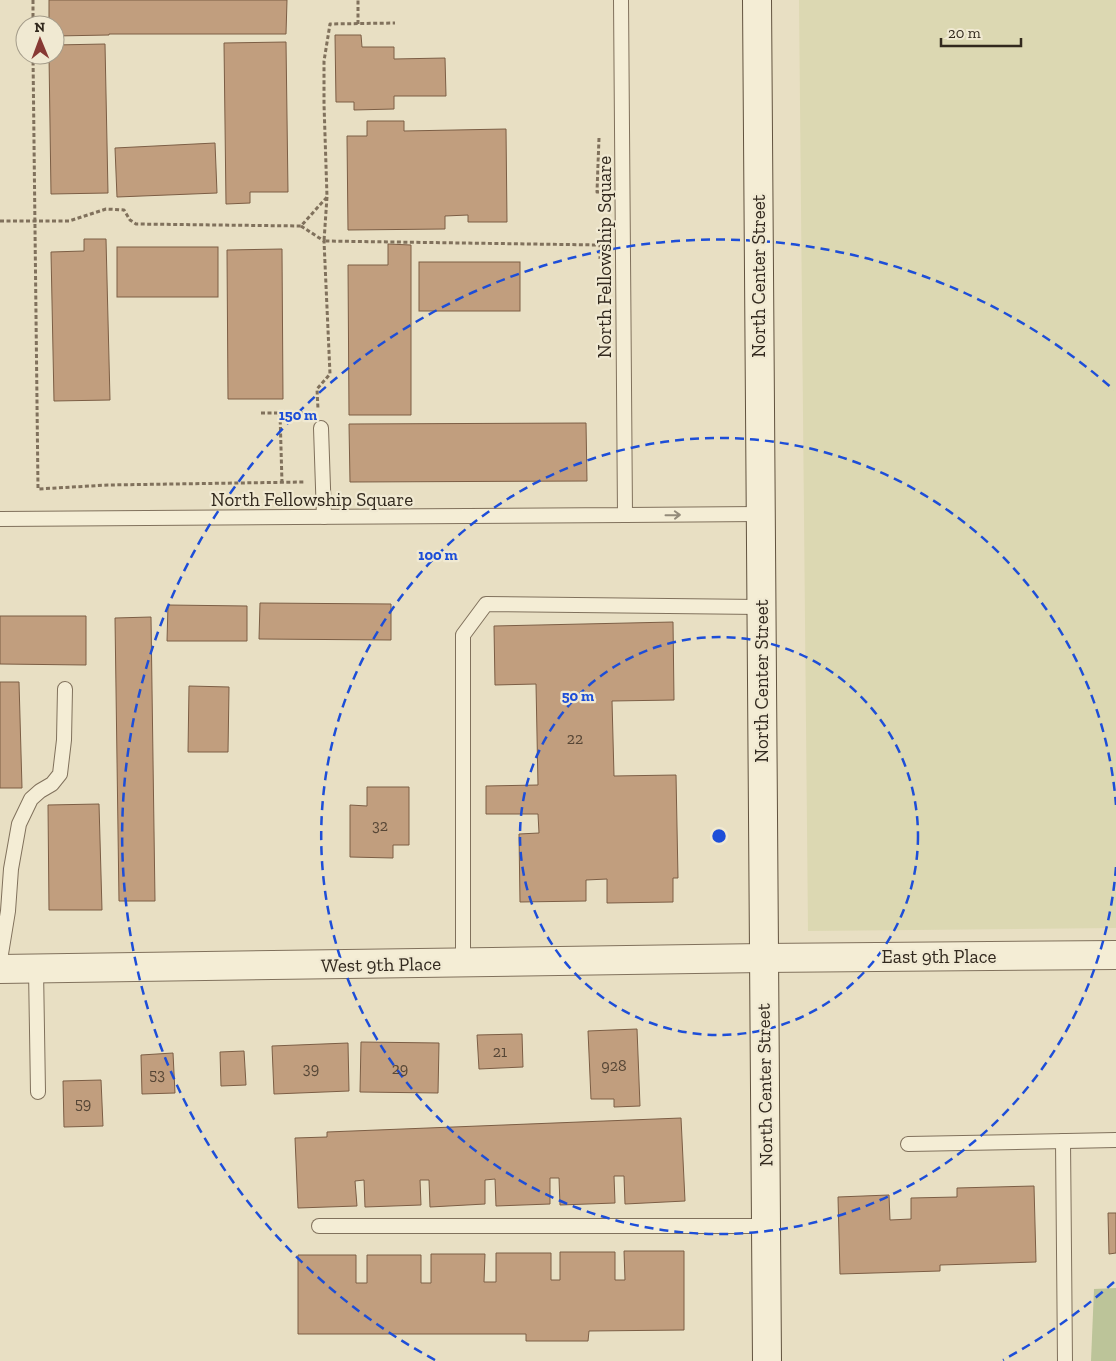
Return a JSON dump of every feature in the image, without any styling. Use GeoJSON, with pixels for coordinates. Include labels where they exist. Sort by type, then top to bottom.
{"type":"FeatureCollection","features":[{"type":"Feature","properties":{"kind":"street","name":"North Center Street"},"geometry":{"type":"LineString","coordinates":[[757,0],[767,1361]]}},
{"type":"Feature","properties":{"kind":"street","name":"East 9th Place"},"geometry":{"type":"LineString","coordinates":[[763,958],[1116,955]]}},
{"type":"Feature","properties":{"kind":"street","name":"West 9th Place"},"geometry":{"type":"LineString","coordinates":[[0,969],[763,958]]}},
{"type":"Feature","properties":{"kind":"lane","name":"North Fellowship Square"},"geometry":{"type":"LineString","coordinates":[[620,0],[625,515]]}},
{"type":"Feature","properties":{"kind":"lane"},"geometry":{"type":"LineString","coordinates":[[321,428],[324,517]]}},
{"type":"Feature","properties":{"kind":"lane","name":"North Fellowship Square"},"geometry":{"type":"LineString","coordinates":[[0,520],[760,514]]}},
{"type":"Feature","properties":{"kind":"lane"},"geometry":{"type":"LineString","coordinates":[[463,963],[463,635],[486,604],[760,607]]}},
{"type":"Feature","properties":{"kind":"lane"},"geometry":{"type":"LineString","coordinates":[[0,960],[19,824],[31,800],[40,791],[52,784],[60,774],[64,740],[65,689]]}},
{"type":"Feature","properties":{"kind":"lane"},"geometry":{"type":"LineString","coordinates":[[36,969],[38,1092]]}},
{"type":"Feature","properties":{"kind":"lane"},"geometry":{"type":"LineString","coordinates":[[908,1144],[1116,1140]]}},
{"type":"Feature","properties":{"kind":"lane"},"geometry":{"type":"LineString","coordinates":[[1063,1141],[1065,1361]]}},
{"type":"Feature","properties":{"kind":"lane"},"geometry":{"type":"LineString","coordinates":[[318,1226],[765,1226]]}},
{"type":"Feature","properties":{"kind":"path"},"geometry":{"type":"LineString","coordinates":[[32,0],[33,15]]}},
{"type":"Feature","properties":{"kind":"path"},"geometry":{"type":"LineString","coordinates":[[358,0],[358,24]]}},
{"type":"Feature","properties":{"kind":"path"},"geometry":{"type":"LineString","coordinates":[[319,413],[317,389],[330,374],[324,241],[327,197],[324,61],[330,24],[395,23]]}},
{"type":"Feature","properties":{"kind":"path"},"geometry":{"type":"LineString","coordinates":[[33,65],[38,489],[108,485],[323,482]]}},
{"type":"Feature","properties":{"kind":"path"},"geometry":{"type":"LineString","coordinates":[[301,226],[327,197]]}},
{"type":"Feature","properties":{"kind":"path"},"geometry":{"type":"LineString","coordinates":[[0,221],[69,221],[106,209],[124,210],[130,220],[136,224],[301,226],[324,241],[600,245],[600,264]]}},
{"type":"Feature","properties":{"kind":"path"},"geometry":{"type":"LineString","coordinates":[[261,413],[309,413]]}},
{"type":"Feature","properties":{"kind":"path"},"geometry":{"type":"LineString","coordinates":[[280,413],[282,483]]}},
{"type":"Feature","properties":{"kind":"shaded area"},"geometry":{"type":"Polygon","coordinates":[[[799,0],[1116,0],[1116,928],[808,931],[799,0]]]}},
{"type":"Feature","properties":{"kind":"green space"},"geometry":{"type":"Polygon","coordinates":[[[1116,1288],[1116,1361],[1091,1361],[1094,1289],[1116,1288]]]}},
{"type":"Feature","properties":{"kind":"building"},"geometry":{"type":"Polygon","coordinates":[[[49,0],[287,0],[286,34],[65,36],[65,15],[49,15],[49,0]]]}},
{"type":"Feature","properties":{"kind":"building"},"geometry":{"type":"Polygon","coordinates":[[[335,35],[361,35],[362,47],[394,47],[394,59],[445,58],[446,96],[394,96],[394,109],[354,110],[354,102],[336,102],[335,35]]]}},
{"type":"Feature","properties":{"kind":"building"},"geometry":{"type":"Polygon","coordinates":[[[286,42],[288,192],[250,192],[250,203],[226,204],[224,43],[286,42]]]}},
{"type":"Feature","properties":{"kind":"building"},"geometry":{"type":"Polygon","coordinates":[[[105,44],[108,193],[51,194],[49,65],[65,65],[65,45],[105,44]]]}},
{"type":"Feature","properties":{"kind":"building"},"geometry":{"type":"Polygon","coordinates":[[[367,121],[404,121],[404,131],[506,129],[507,222],[468,222],[468,215],[445,216],[445,229],[348,230],[347,136],[367,136],[367,121]]]}},
{"type":"Feature","properties":{"kind":"building"},"geometry":{"type":"Polygon","coordinates":[[[215,143],[217,193],[117,197],[115,148],[215,143]]]}},
{"type":"Feature","properties":{"kind":"building"},"geometry":{"type":"Polygon","coordinates":[[[84,239],[106,239],[110,400],[54,401],[51,252],[84,251],[84,239]]]}},
{"type":"Feature","properties":{"kind":"building"},"geometry":{"type":"Polygon","coordinates":[[[388,244],[411,245],[411,415],[349,415],[348,265],[388,265],[388,244]]]}},
{"type":"Feature","properties":{"kind":"building"},"geometry":{"type":"Polygon","coordinates":[[[117,247],[218,247],[218,297],[117,297],[117,247]]]}},
{"type":"Feature","properties":{"kind":"building"},"geometry":{"type":"Polygon","coordinates":[[[282,249],[283,399],[228,399],[227,250],[282,249]]]}},
{"type":"Feature","properties":{"kind":"building"},"geometry":{"type":"Polygon","coordinates":[[[419,262],[520,262],[520,311],[419,311],[419,262]]]}},
{"type":"Feature","properties":{"kind":"building"},"geometry":{"type":"Polygon","coordinates":[[[586,423],[587,481],[350,482],[349,424],[586,423]]]}},
{"type":"Feature","properties":{"kind":"building"},"geometry":{"type":"Polygon","coordinates":[[[260,603],[391,604],[391,640],[259,639],[260,603]]]}},
{"type":"Feature","properties":{"kind":"building"},"geometry":{"type":"Polygon","coordinates":[[[168,605],[247,606],[247,641],[167,641],[168,605]]]}},
{"type":"Feature","properties":{"kind":"building"},"geometry":{"type":"Polygon","coordinates":[[[0,616],[86,616],[86,665],[0,664],[0,616]]]}},
{"type":"Feature","properties":{"kind":"building"},"geometry":{"type":"Polygon","coordinates":[[[151,617],[155,901],[119,901],[115,618],[151,617]]]}},
{"type":"Feature","properties":{"kind":"building"},"geometry":{"type":"Polygon","coordinates":[[[673,622],[674,700],[612,701],[614,776],[676,775],[678,878],[673,878],[673,902],[607,903],[607,879],[586,880],[586,901],[520,902],[519,834],[539,833],[538,814],[486,814],[486,786],[538,785],[536,684],[495,685],[494,626],[673,622]]]}},
{"type":"Feature","properties":{"kind":"building"},"geometry":{"type":"Polygon","coordinates":[[[0,682],[19,682],[22,788],[0,788],[0,682]]]}},
{"type":"Feature","properties":{"kind":"building"},"geometry":{"type":"Polygon","coordinates":[[[189,686],[229,687],[228,752],[188,752],[189,686]]]}},
{"type":"Feature","properties":{"kind":"building"},"geometry":{"type":"Polygon","coordinates":[[[367,787],[409,787],[409,845],[393,845],[393,858],[350,857],[350,805],[367,806],[367,787]]]}},
{"type":"Feature","properties":{"kind":"building"},"geometry":{"type":"Polygon","coordinates":[[[99,804],[102,910],[49,910],[48,805],[99,804]]]}},
{"type":"Feature","properties":{"kind":"building"},"geometry":{"type":"Polygon","coordinates":[[[637,1029],[640,1106],[614,1107],[614,1099],[591,1099],[588,1031],[637,1029]]]}},
{"type":"Feature","properties":{"kind":"building"},"geometry":{"type":"Polygon","coordinates":[[[522,1034],[523,1067],[479,1069],[477,1035],[522,1034]]]}},
{"type":"Feature","properties":{"kind":"building"},"geometry":{"type":"Polygon","coordinates":[[[361,1042],[439,1043],[438,1093],[360,1092],[361,1042]]]}},
{"type":"Feature","properties":{"kind":"building"},"geometry":{"type":"Polygon","coordinates":[[[348,1043],[349,1091],[274,1094],[272,1046],[348,1043]]]}},
{"type":"Feature","properties":{"kind":"building"},"geometry":{"type":"Polygon","coordinates":[[[244,1051],[246,1085],[221,1086],[220,1052],[244,1051]]]}},
{"type":"Feature","properties":{"kind":"building"},"geometry":{"type":"Polygon","coordinates":[[[173,1053],[175,1093],[142,1094],[141,1055],[173,1053]]]}},
{"type":"Feature","properties":{"kind":"building"},"geometry":{"type":"Polygon","coordinates":[[[101,1080],[103,1126],[64,1127],[63,1081],[101,1080]]]}},
{"type":"Feature","properties":{"kind":"building"},"geometry":{"type":"Polygon","coordinates":[[[681,1118],[685,1201],[625,1204],[624,1176],[614,1176],[615,1203],[560,1205],[559,1178],[550,1178],[550,1204],[496,1206],[495,1179],[485,1180],[485,1204],[430,1207],[429,1180],[420,1180],[421,1205],[365,1207],[364,1180],[355,1181],[357,1206],[298,1208],[295,1138],[327,1137],[327,1132],[681,1118]]]}},
{"type":"Feature","properties":{"kind":"building"},"geometry":{"type":"Polygon","coordinates":[[[1034,1186],[1036,1262],[940,1265],[940,1271],[840,1274],[838,1197],[889,1195],[890,1220],[911,1219],[911,1198],[957,1197],[957,1188],[1034,1186]]]}},
{"type":"Feature","properties":{"kind":"building"},"geometry":{"type":"Polygon","coordinates":[[[1108,1213],[1116,1213],[1116,1253],[1109,1254],[1108,1213]]]}},
{"type":"Feature","properties":{"kind":"building"},"geometry":{"type":"Polygon","coordinates":[[[624,1251],[684,1251],[684,1330],[589,1331],[588,1341],[526,1341],[526,1334],[298,1334],[298,1255],[356,1255],[356,1283],[367,1283],[367,1255],[421,1255],[421,1283],[431,1283],[431,1254],[485,1254],[484,1282],[496,1282],[496,1253],[551,1253],[551,1280],[560,1280],[560,1252],[615,1252],[615,1280],[625,1280],[624,1251]]]}}]}
